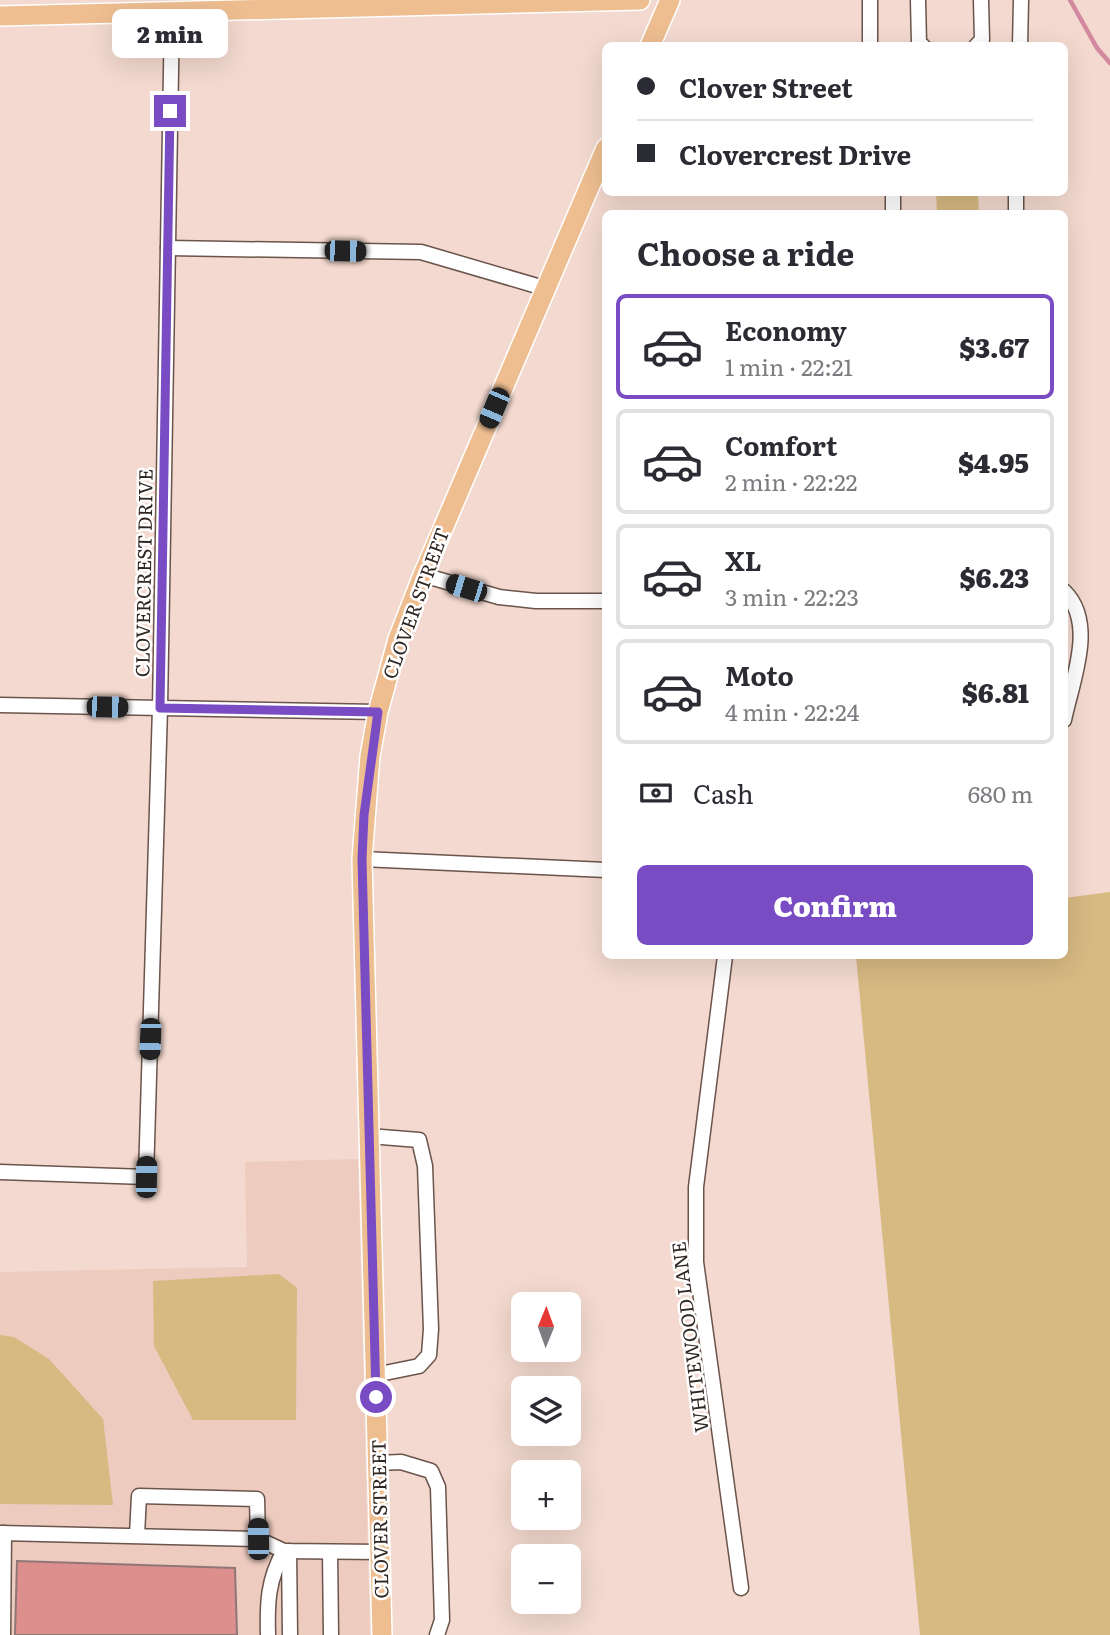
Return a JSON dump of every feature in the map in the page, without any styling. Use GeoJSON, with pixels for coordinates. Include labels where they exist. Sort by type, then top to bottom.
{"type":"FeatureCollection","features":[{"type":"Feature","properties":{"kind":"main road"},"geometry":{"type":"LineString","coordinates":[[0,16],[640,0]]}},
{"type":"Feature","properties":{"kind":"main road"},"geometry":{"type":"LineString","coordinates":[[652,42],[670,0]]}},
{"type":"Feature","properties":{"kind":"main road","name":"CLOVER STREET"},"geometry":{"type":"LineString","coordinates":[[382,1635],[362,859],[364,815],[378,712],[398,639],[423,575],[602,157]]}},
{"type":"Feature","properties":{"kind":"street"},"geometry":{"type":"LineString","coordinates":[[870,0],[870,42]]}},
{"type":"Feature","properties":{"kind":"street"},"geometry":{"type":"LineString","coordinates":[[918,0],[919,42]]}},
{"type":"Feature","properties":{"kind":"street"},"geometry":{"type":"LineString","coordinates":[[980,42],[981,0]]}},
{"type":"Feature","properties":{"kind":"street"},"geometry":{"type":"LineString","coordinates":[[1020,42],[1021,0]]}},
{"type":"Feature","properties":{"kind":"street","name":"CLOVERCREST DRIVE"},"geometry":{"type":"LineString","coordinates":[[0,1172],[146,1177],[160,708],[173,13]]}},
{"type":"Feature","properties":{"kind":"street"},"geometry":{"type":"LineString","coordinates":[[168,248],[421,252],[544,288]]}},
{"type":"Feature","properties":{"kind":"street"},"geometry":{"type":"LineString","coordinates":[[423,575],[499,597],[536,601],[602,601]]}},
{"type":"Feature","properties":{"kind":"street"},"geometry":{"type":"LineString","coordinates":[[1068,596],[1076,606],[1081,634],[1068,700]]}},
{"type":"Feature","properties":{"kind":"street"},"geometry":{"type":"LineString","coordinates":[[0,705],[378,712]]}},
{"type":"Feature","properties":{"kind":"street"},"geometry":{"type":"LineString","coordinates":[[362,859],[602,870]]}},
{"type":"Feature","properties":{"kind":"street","name":"WHITEWOOD LANE"},"geometry":{"type":"LineString","coordinates":[[724,959],[696,1187],[696,1262],[740,1588]]}},
{"type":"Feature","properties":{"kind":"street"},"geometry":{"type":"LineString","coordinates":[[369,1136],[419,1140],[425,1166],[431,1329],[429,1355],[419,1366],[375,1375]]}},
{"type":"Feature","properties":{"kind":"street"},"geometry":{"type":"LineString","coordinates":[[378,1463],[418,1465],[431,1471],[438,1487],[442,1619],[438,1635]]}},
{"type":"Feature","properties":{"kind":"street"},"geometry":{"type":"LineString","coordinates":[[137,1535],[139,1496],[257,1499],[258,1539]]}},
{"type":"Feature","properties":{"kind":"street"},"geometry":{"type":"LineString","coordinates":[[3,1635],[2,1533],[258,1539],[286,1551],[380,1552]]}},
{"type":"Feature","properties":{"kind":"street"},"geometry":{"type":"LineString","coordinates":[[268,1635],[267,1601],[272,1572],[286,1551]]}},
{"type":"Feature","properties":{"kind":"street"},"geometry":{"type":"LineString","coordinates":[[286,1551],[290,1635]]}},
{"type":"Feature","properties":{"kind":"street"},"geometry":{"type":"LineString","coordinates":[[330,1552],[331,1635]]}},
{"type":"Feature","properties":{"kind":"shaded area"},"geometry":{"type":"Polygon","coordinates":[[[936,196],[978,196],[979,210],[937,210],[936,196]]]}},
{"type":"Feature","properties":{"kind":"shaded area"},"geometry":{"type":"Polygon","coordinates":[[[1110,892],[1110,1635],[920,1635],[856,959],[1068,959],[1068,897],[1110,892]]]}},
{"type":"Feature","properties":{"kind":"shaded area"},"geometry":{"type":"Polygon","coordinates":[[[358,1159],[370,1635],[0,1635],[0,1272],[247,1267],[245,1162],[358,1159]]]}},
{"type":"Feature","properties":{"kind":"shaded area"},"geometry":{"type":"Polygon","coordinates":[[[279,1274],[297,1288],[296,1420],[193,1420],[154,1346],[153,1281],[279,1274]]]}},
{"type":"Feature","properties":{"kind":"shaded area"},"geometry":{"type":"Polygon","coordinates":[[[0,1335],[14,1337],[49,1359],[103,1419],[113,1505],[0,1504],[0,1335]]]}},
{"type":"Feature","properties":{"kind":"building"},"geometry":{"type":"Polygon","coordinates":[[[17,1561],[235,1568],[237,1635],[15,1635],[17,1561]]]}},
{"type":"Feature","properties":{"kind":"waterway"},"geometry":{"type":"LineString","coordinates":[[1070,0],[1097,48],[1110,63]]}},
{"type":"Feature","properties":{"kind":"route"},"geometry":{"type":"LineString","coordinates":[[170,111],[160,708],[378,712],[370,756],[362,859],[376,1397]]}}]}
